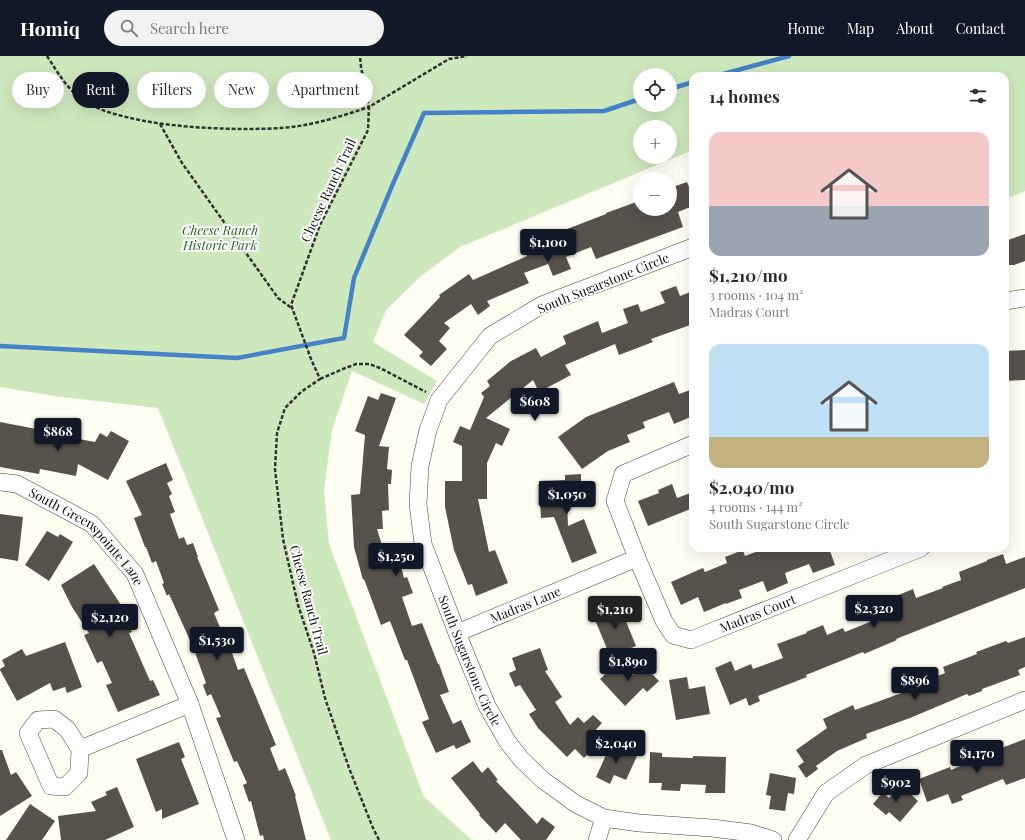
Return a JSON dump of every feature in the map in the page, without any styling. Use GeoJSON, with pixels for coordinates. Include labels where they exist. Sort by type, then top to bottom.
{"type":"FeatureCollection","features":[{"type":"Feature","properties":{"kind":"street","name":"South Sugarstone Circle"},"geometry":{"type":"LineString","coordinates":[[689,249],[542,305],[490,336],[440,400],[428,430],[420,466],[418,504],[423,544],[457,634],[487,706],[507,741],[521,759],[543,780],[576,804],[604,818],[639,823],[728,830],[751,833],[773,840]]}},
{"type":"Feature","properties":{"kind":"street"},"geometry":{"type":"LineString","coordinates":[[1009,300],[1025,298]]}},
{"type":"Feature","properties":{"kind":"street","name":"Madras Court"},"geometry":{"type":"LineString","coordinates":[[689,446],[624,474],[615,501],[664,621],[673,635],[690,640],[911,552]]}},
{"type":"Feature","properties":{"kind":"street","name":"South Greenspointe Lane"},"geometry":{"type":"LineString","coordinates":[[0,482],[17,484],[92,524],[135,574],[190,704],[236,840]]}},
{"type":"Feature","properties":{"kind":"street","name":"Madras Lane"},"geometry":{"type":"LineString","coordinates":[[457,634],[637,558]]}},
{"type":"Feature","properties":{"kind":"street"},"geometry":{"type":"LineString","coordinates":[[797,840],[826,793],[866,765],[1025,700]]}},
{"type":"Feature","properties":{"kind":"street"},"geometry":{"type":"LineString","coordinates":[[80,749],[190,704]]}},
{"type":"Feature","properties":{"kind":"street"},"geometry":{"type":"LineString","coordinates":[[597,840],[604,818]]}},
{"type":"Feature","properties":{"kind":"path"},"geometry":{"type":"LineString","coordinates":[[47,56],[65,84],[80,98],[96,108],[138,120],[210,129],[262,129],[304,125],[352,113],[364,108]]}},
{"type":"Feature","properties":{"kind":"path","name":"Cheese Ranch Trail"},"geometry":{"type":"LineString","coordinates":[[360,56],[362,72]]}},
{"type":"Feature","properties":{"kind":"path"},"geometry":{"type":"LineString","coordinates":[[373,104],[449,59],[467,56]]}},
{"type":"Feature","properties":{"kind":"path","name":"Cheese Ranch Trail"},"geometry":{"type":"LineString","coordinates":[[369,108],[368,130],[320,225],[291,305],[320,379],[301,392],[286,408],[277,433],[275,469],[283,539],[298,605],[314,653],[325,698],[349,768],[373,828],[380,840]]}},
{"type":"Feature","properties":{"kind":"path"},"geometry":{"type":"LineString","coordinates":[[160,123],[182,163],[278,298],[293,309]]}},
{"type":"Feature","properties":{"kind":"path"},"geometry":{"type":"LineString","coordinates":[[320,379],[356,364],[369,364],[380,368],[440,400]]}},
{"type":"Feature","properties":{"kind":"green space","name":"Cheese Ranch Historic Park"},"geometry":{"type":"Polygon","coordinates":[[[0,56],[1025,56],[1025,191],[1009,198],[1009,72],[689,72],[689,152],[677,157],[677,120],[633,120],[633,164],[659,164],[640,172],[633,172],[633,175],[460,247],[421,276],[386,310],[373,342],[437,381],[424,404],[352,371],[332,430],[324,490],[329,544],[424,797],[472,840],[331,840],[158,408],[54,396],[0,387],[0,56]]]}},
{"type":"Feature","properties":{"kind":"building"},"geometry":{"type":"Polygon","coordinates":[[[687,182],[689,187],[689,208],[678,212],[683,227],[596,259],[591,247],[566,257],[571,269],[553,276],[548,264],[524,273],[529,283],[487,301],[490,306],[478,315],[471,304],[444,323],[450,328],[439,341],[447,349],[431,366],[419,356],[423,352],[404,335],[440,297],[439,295],[469,274],[473,280],[527,256],[523,246],[633,203],[633,216],[677,216],[677,186],[687,182]]]}},
{"type":"Feature","properties":{"kind":"building"},"geometry":{"type":"Polygon","coordinates":[[[1025,234],[1025,261],[1014,265],[1009,265],[1009,240],[1025,234]]]}},
{"type":"Feature","properties":{"kind":"building"},"geometry":{"type":"Polygon","coordinates":[[[676,286],[680,296],[689,293],[689,325],[651,339],[653,342],[619,355],[615,344],[565,365],[571,375],[539,392],[533,380],[486,418],[510,429],[502,446],[496,443],[487,463],[487,499],[478,499],[489,552],[495,550],[508,583],[476,596],[472,584],[468,585],[454,550],[445,507],[445,481],[462,481],[462,446],[453,442],[460,426],[470,430],[484,397],[481,393],[490,386],[487,381],[511,361],[536,348],[541,357],[566,344],[563,336],[598,321],[602,333],[628,323],[623,309],[638,304],[641,312],[665,303],[660,292],[676,286]]]}},
{"type":"Feature","properties":{"kind":"building"},"geometry":{"type":"Polygon","coordinates":[[[1025,350],[1025,380],[1009,381],[1009,351],[1025,350]]]}},
{"type":"Feature","properties":{"kind":"building"},"geometry":{"type":"Polygon","coordinates":[[[674,382],[679,394],[689,390],[689,418],[674,424],[669,412],[643,422],[645,428],[627,435],[630,442],[608,451],[582,469],[558,437],[586,417],[674,382]]]}},
{"type":"Feature","properties":{"kind":"building"},"geometry":{"type":"Polygon","coordinates":[[[381,393],[396,398],[379,446],[389,447],[387,469],[392,470],[391,484],[388,484],[389,510],[382,511],[383,529],[377,529],[386,558],[398,555],[404,578],[407,577],[413,593],[402,597],[412,626],[422,623],[439,664],[449,692],[440,695],[453,724],[461,720],[471,742],[456,749],[454,745],[436,753],[422,722],[429,719],[407,660],[405,660],[390,621],[381,625],[364,579],[363,580],[354,547],[351,495],[360,494],[365,435],[355,431],[368,396],[378,400],[381,393]]]}},
{"type":"Feature","properties":{"kind":"building"},"geometry":{"type":"Polygon","coordinates":[[[0,422],[95,442],[100,433],[107,437],[111,431],[129,441],[108,480],[78,464],[76,476],[40,469],[39,474],[0,467],[0,422]]]}},
{"type":"Feature","properties":{"kind":"building"},"geometry":{"type":"Polygon","coordinates":[[[166,463],[173,480],[167,483],[172,494],[169,496],[175,512],[170,514],[179,539],[184,537],[187,545],[193,543],[197,557],[219,610],[214,613],[224,637],[230,635],[234,646],[230,647],[238,670],[244,668],[276,745],[270,748],[279,771],[285,768],[296,796],[306,840],[264,840],[263,835],[260,836],[251,801],[249,802],[243,785],[247,783],[237,761],[234,762],[216,718],[221,717],[211,694],[207,696],[203,685],[206,683],[193,647],[169,594],[167,596],[156,561],[152,563],[134,518],[142,515],[126,481],[166,463]]]}},
{"type":"Feature","properties":{"kind":"building"},"geometry":{"type":"Polygon","coordinates":[[[581,474],[581,497],[567,497],[568,526],[584,519],[597,553],[572,563],[554,517],[541,518],[539,481],[565,480],[565,475],[581,474]]]}},
{"type":"Feature","properties":{"kind":"building"},"geometry":{"type":"Polygon","coordinates":[[[672,484],[677,498],[689,494],[689,510],[648,526],[638,501],[659,493],[658,490],[672,484]]]}},
{"type":"Feature","properties":{"kind":"building"},"geometry":{"type":"Polygon","coordinates":[[[0,514],[23,517],[18,561],[0,558],[0,514]]]}},
{"type":"Feature","properties":{"kind":"building"},"geometry":{"type":"Polygon","coordinates":[[[47,531],[58,537],[60,534],[73,542],[49,581],[25,565],[47,531]]]}},
{"type":"Feature","properties":{"kind":"building"},"geometry":{"type":"Polygon","coordinates":[[[738,552],[744,552],[745,556],[756,552],[830,552],[835,565],[813,573],[809,564],[785,573],[788,583],[767,592],[763,581],[739,590],[742,598],[704,612],[698,597],[681,605],[671,582],[703,568],[705,572],[727,563],[725,557],[738,552]]]}},
{"type":"Feature","properties":{"kind":"building"},"geometry":{"type":"Polygon","coordinates":[[[1003,554],[1006,564],[1025,557],[1025,588],[896,639],[897,640],[864,654],[863,652],[806,675],[807,677],[758,696],[760,701],[749,706],[746,698],[730,705],[715,668],[731,661],[735,671],[751,664],[753,669],[783,658],[777,644],[807,633],[806,632],[823,625],[827,635],[843,628],[845,632],[872,621],[867,608],[913,589],[916,598],[943,588],[942,587],[961,580],[959,572],[1003,554]]]}},
{"type":"Feature","properties":{"kind":"building"},"geometry":{"type":"Polygon","coordinates":[[[94,564],[121,605],[132,632],[129,633],[150,681],[153,680],[160,695],[118,712],[106,685],[112,683],[102,661],[97,663],[84,635],[89,633],[72,607],[61,585],[94,564]]]}},
{"type":"Feature","properties":{"kind":"building"},"geometry":{"type":"Polygon","coordinates":[[[619,604],[636,646],[610,656],[593,615],[619,604]]]}},
{"type":"Feature","properties":{"kind":"building"},"geometry":{"type":"Polygon","coordinates":[[[1025,637],[1025,667],[1018,670],[1020,675],[982,689],[982,691],[969,696],[967,694],[910,718],[866,734],[867,738],[837,751],[816,766],[818,769],[806,778],[798,766],[804,762],[796,750],[827,728],[823,719],[853,705],[855,710],[910,690],[909,688],[945,673],[943,667],[977,654],[976,652],[1006,641],[1008,643],[1025,637]]]}},
{"type":"Feature","properties":{"kind":"building"},"geometry":{"type":"Polygon","coordinates":[[[65,642],[82,687],[67,693],[65,687],[53,691],[50,683],[17,701],[0,670],[5,666],[2,660],[22,649],[26,656],[65,642]]]}},
{"type":"Feature","properties":{"kind":"building"},"geometry":{"type":"Polygon","coordinates":[[[540,648],[548,670],[545,671],[562,697],[555,702],[570,725],[578,717],[584,723],[593,715],[602,723],[591,735],[602,740],[584,758],[575,749],[567,757],[538,728],[529,714],[536,710],[520,685],[515,687],[509,673],[516,670],[512,658],[540,648]]]}},
{"type":"Feature","properties":{"kind":"building"},"geometry":{"type":"Polygon","coordinates":[[[619,661],[633,675],[643,665],[659,681],[647,692],[643,688],[625,706],[600,679],[619,661]]]}},
{"type":"Feature","properties":{"kind":"building"},"geometry":{"type":"Polygon","coordinates":[[[687,677],[689,689],[705,686],[710,714],[676,720],[669,680],[687,677]]]}},
{"type":"Feature","properties":{"kind":"building"},"geometry":{"type":"Polygon","coordinates":[[[1025,739],[1025,778],[1006,785],[1003,779],[961,796],[963,800],[952,804],[948,794],[927,802],[919,779],[950,767],[951,770],[1025,739]]]}},
{"type":"Feature","properties":{"kind":"building"},"geometry":{"type":"Polygon","coordinates":[[[179,742],[185,757],[181,759],[199,804],[162,819],[162,809],[156,812],[136,759],[179,742]]]}},
{"type":"Feature","properties":{"kind":"building"},"geometry":{"type":"Polygon","coordinates":[[[611,744],[637,756],[626,780],[614,775],[610,784],[596,777],[611,744]]]}},
{"type":"Feature","properties":{"kind":"building"},"geometry":{"type":"Polygon","coordinates":[[[0,750],[2,750],[11,775],[16,772],[32,796],[0,816],[0,750]]]}},
{"type":"Feature","properties":{"kind":"building"},"geometry":{"type":"Polygon","coordinates":[[[650,752],[662,753],[662,757],[726,757],[725,793],[705,793],[706,785],[681,784],[680,791],[661,790],[662,783],[649,783],[650,752]]]}},
{"type":"Feature","properties":{"kind":"building"},"geometry":{"type":"Polygon","coordinates":[[[473,761],[482,773],[488,767],[498,780],[496,781],[537,824],[542,817],[555,827],[546,840],[521,840],[505,823],[496,833],[479,815],[480,814],[451,778],[473,761]]]}},
{"type":"Feature","properties":{"kind":"building"},"geometry":{"type":"Polygon","coordinates":[[[770,773],[796,778],[794,794],[788,793],[785,811],[769,809],[771,796],[766,795],[770,773]]]}},
{"type":"Feature","properties":{"kind":"building"},"geometry":{"type":"Polygon","coordinates":[[[901,785],[918,801],[900,822],[889,812],[886,815],[873,804],[883,792],[889,798],[901,785]]]}},
{"type":"Feature","properties":{"kind":"building"},"geometry":{"type":"Polygon","coordinates":[[[117,787],[134,827],[105,840],[61,840],[58,816],[96,811],[91,802],[107,795],[105,792],[117,787]]]}},
{"type":"Feature","properties":{"kind":"building"},"geometry":{"type":"Polygon","coordinates":[[[30,804],[55,821],[42,840],[6,840],[30,804]]]}},
{"type":"Feature","properties":{"kind":"waterway"},"geometry":{"type":"LineString","coordinates":[[731,72],[789,56]]}},
{"type":"Feature","properties":{"kind":"waterway"},"geometry":{"type":"LineString","coordinates":[[677,87],[689,83]]}},
{"type":"Feature","properties":{"kind":"waterway"},"geometry":{"type":"LineString","coordinates":[[0,346],[237,358],[344,338],[354,278],[424,113],[604,111],[633,101]]}}]}
